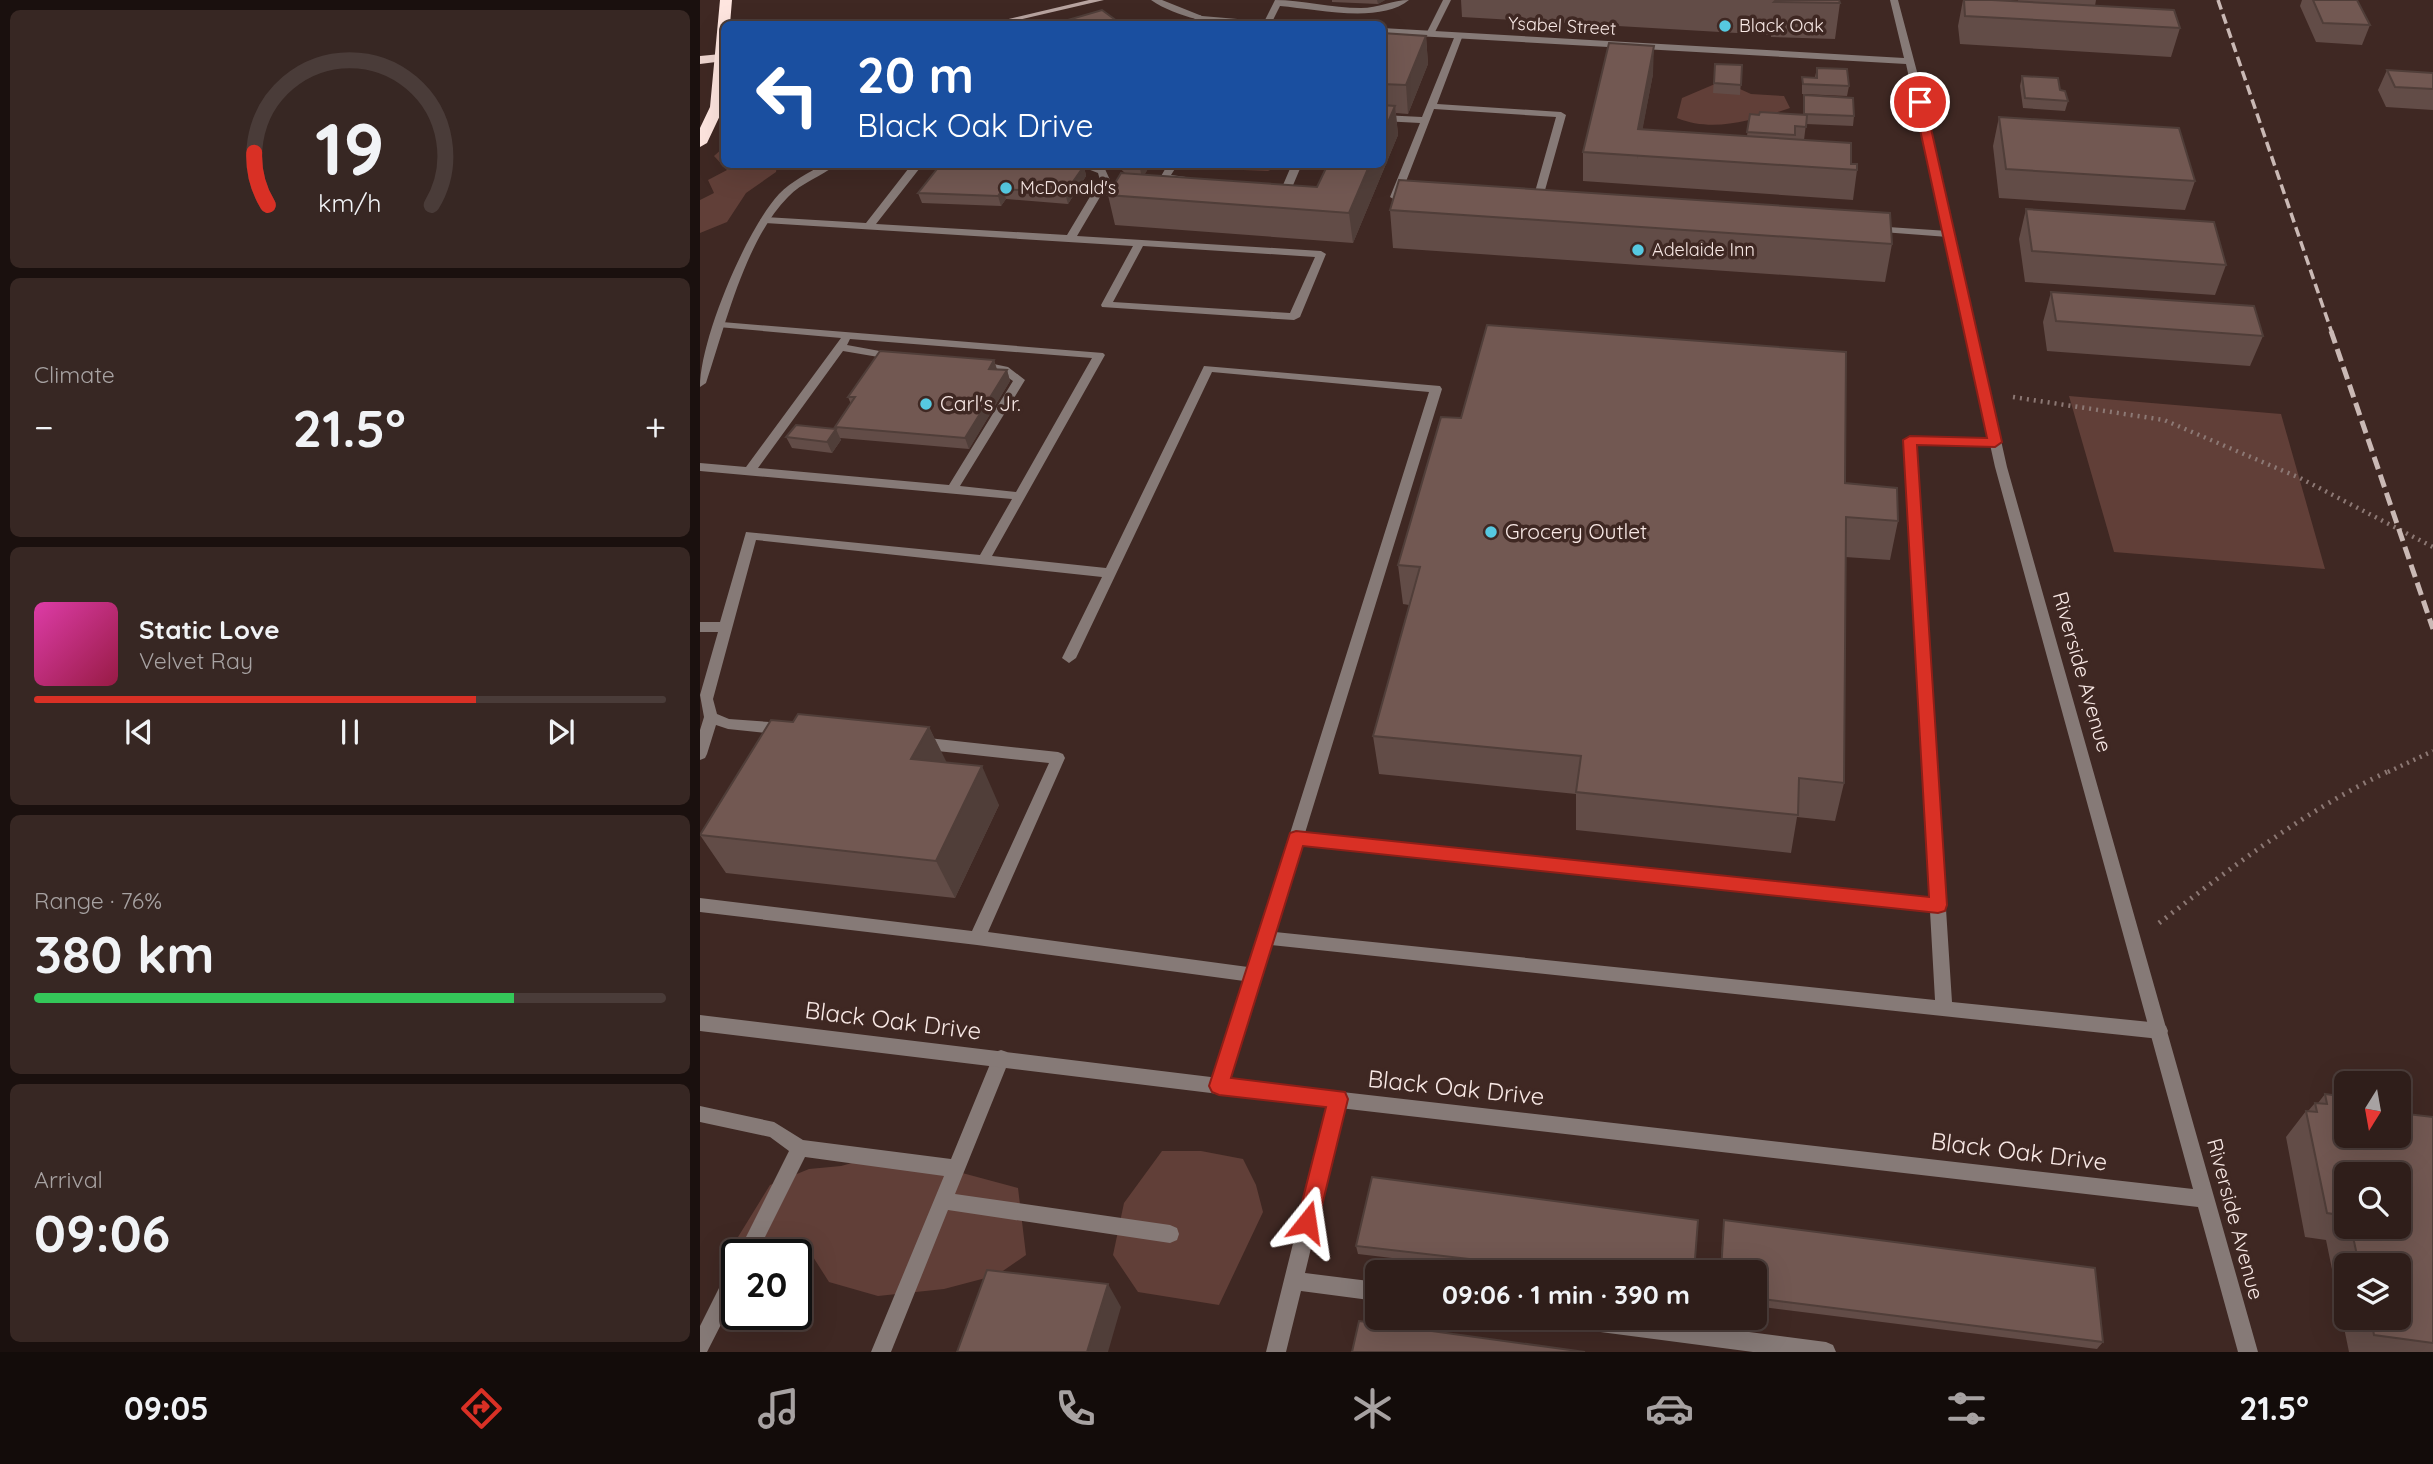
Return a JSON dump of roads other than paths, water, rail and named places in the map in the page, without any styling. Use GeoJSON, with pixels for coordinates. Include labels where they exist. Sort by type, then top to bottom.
{"type":"FeatureCollection","features":[{"type":"Feature","properties":{"kind":"highway"},"geometry":{"type":"LineString","coordinates":[[725,21],[726,0]]}},
{"type":"Feature","properties":{"kind":"highway"},"geometry":{"type":"LineString","coordinates":[[700,60],[721,58]]}},
{"type":"Feature","properties":{"kind":"highway"},"geometry":{"type":"LineString","coordinates":[[700,143],[717,107],[721,74]]}},
{"type":"Feature","properties":{"kind":"main road"},"geometry":{"type":"LineString","coordinates":[[1006,21],[1100,0]]}},
{"type":"Feature","properties":{"kind":"street"},"geometry":{"type":"LineString","coordinates":[[1155,0],[1200,18],[1230,21]]}},
{"type":"Feature","properties":{"kind":"street"},"geometry":{"type":"LineString","coordinates":[[1268,21],[1278,2],[1376,10],[1396,6],[1405,0]]}},
{"type":"Feature","properties":{"kind":"street"},"geometry":{"type":"LineString","coordinates":[[1430,34],[1447,0]]}},
{"type":"Feature","properties":{"kind":"street","name":"Riverside Avenue"},"geometry":{"type":"LineString","coordinates":[[1894,0],[1995,442],[2248,1352]]}},
{"type":"Feature","properties":{"kind":"street"},"geometry":{"type":"LineString","coordinates":[[1195,21],[1200,18]]}},
{"type":"Feature","properties":{"kind":"street","name":"Ysabel Street"},"geometry":{"type":"LineString","coordinates":[[1386,31],[1908,61]]}},
{"type":"Feature","properties":{"kind":"street"},"geometry":{"type":"LineString","coordinates":[[1409,198],[1395,197],[1459,35]]}},
{"type":"Feature","properties":{"kind":"street"},"geometry":{"type":"LineString","coordinates":[[1431,106],[1561,115],[1536,206]]}},
{"type":"Feature","properties":{"kind":"street"},"geometry":{"type":"LineString","coordinates":[[1386,118],[1426,120]]}},
{"type":"Feature","properties":{"kind":"street"},"geometry":{"type":"LineString","coordinates":[[700,383],[746,255],[765,220],[802,180],[824,168]]}},
{"type":"Feature","properties":{"kind":"street"},"geometry":{"type":"LineString","coordinates":[[869,226],[915,168]]}},
{"type":"Feature","properties":{"kind":"street"},"geometry":{"type":"LineString","coordinates":[[1070,239],[1105,180],[1102,171],[1093,168]]}},
{"type":"Feature","properties":{"kind":"street"},"geometry":{"type":"LineString","coordinates":[[1170,168],[1165,178],[1192,180]]}},
{"type":"Feature","properties":{"kind":"street"},"geometry":{"type":"LineString","coordinates":[[1260,186],[1287,188],[1295,168]]}},
{"type":"Feature","properties":{"kind":"street"},"geometry":{"type":"LineString","coordinates":[[1520,205],[1548,207]]}},
{"type":"Feature","properties":{"kind":"street"},"geometry":{"type":"LineString","coordinates":[[765,220],[1321,254],[1294,317],[1106,305],[1140,243]]}},
{"type":"Feature","properties":{"kind":"street"},"geometry":{"type":"LineString","coordinates":[[1862,228],[1948,234]]}},
{"type":"Feature","properties":{"kind":"street"},"geometry":{"type":"LineString","coordinates":[[722,325],[1099,355],[982,560]]}},
{"type":"Feature","properties":{"kind":"street"},"geometry":{"type":"LineString","coordinates":[[749,472],[849,336]]}},
{"type":"Feature","properties":{"kind":"street"},"geometry":{"type":"LineString","coordinates":[[840,347],[914,359]]}},
{"type":"Feature","properties":{"kind":"street"},"geometry":{"type":"LineString","coordinates":[[952,490],[1019,380],[1004,369],[970,363]]}},
{"type":"Feature","properties":{"kind":"street"},"geometry":{"type":"LineString","coordinates":[[1069,658],[1208,368],[1436,389],[1219,1086]]}},
{"type":"Feature","properties":{"kind":"street"},"geometry":{"type":"LineString","coordinates":[[1944,1009],[1910,440],[1995,442]]}},
{"type":"Feature","properties":{"kind":"street"},"geometry":{"type":"LineString","coordinates":[[700,467],[1020,496]]}},
{"type":"Feature","properties":{"kind":"street"},"geometry":{"type":"LineString","coordinates":[[700,754],[710,717],[706,699],[751,535],[1110,573]]}},
{"type":"Feature","properties":{"kind":"street"},"geometry":{"type":"LineString","coordinates":[[700,627],[726,627]]}},
{"type":"Feature","properties":{"kind":"street"},"geometry":{"type":"LineString","coordinates":[[710,717],[728,724],[796,731]]}},
{"type":"Feature","properties":{"kind":"street"},"geometry":{"type":"LineString","coordinates":[[907,742],[1058,758],[976,938]]}},
{"type":"Feature","properties":{"kind":"street"},"geometry":{"type":"LineString","coordinates":[[1296,838],[1938,905]]}},
{"type":"Feature","properties":{"kind":"street"},"geometry":{"type":"LineString","coordinates":[[700,905],[1255,975]]}},
{"type":"Feature","properties":{"kind":"street"},"geometry":{"type":"LineString","coordinates":[[1266,938],[2160,1031]]}},
{"type":"Feature","properties":{"kind":"street","name":"Black Oak Drive"},"geometry":{"type":"LineString","coordinates":[[700,1023],[1219,1086],[2206,1199]]}},
{"type":"Feature","properties":{"kind":"street"},"geometry":{"type":"LineString","coordinates":[[881,1352],[1002,1058]]}},
{"type":"Feature","properties":{"kind":"street"},"geometry":{"type":"LineString","coordinates":[[1276,1352],[1338,1099]]}},
{"type":"Feature","properties":{"kind":"street"},"geometry":{"type":"LineString","coordinates":[[700,1114],[774,1130],[800,1148],[957,1169]]}},
{"type":"Feature","properties":{"kind":"street"},"geometry":{"type":"LineString","coordinates":[[754,1239],[800,1148]]}},
{"type":"Feature","properties":{"kind":"street"},"geometry":{"type":"LineString","coordinates":[[944,1201],[1170,1234]]}},
{"type":"Feature","properties":{"kind":"street"},"geometry":{"type":"LineString","coordinates":[[1294,1281],[1365,1290]]}},
{"type":"Feature","properties":{"kind":"street"},"geometry":{"type":"LineString","coordinates":[[700,1346],[721,1305]]}},
{"type":"Feature","properties":{"kind":"street"},"geometry":{"type":"LineString","coordinates":[[1645,1330],[1744,1346],[1826,1352]]}},
{"type":"Feature","properties":{"kind":"railway"},"geometry":{"type":"LineString","coordinates":[[2218,0],[2332,333]]}},
{"type":"Feature","properties":{"kind":"railway"},"geometry":{"type":"LineString","coordinates":[[2331,331],[2433,629]]}},
{"type":"Feature","properties":{"kind":"place","name":"Black Oak"},"geometry":{"type":"Point","coordinates":[1725,26]}},
{"type":"Feature","properties":{"kind":"place","name":"McDonald's"},"geometry":{"type":"Point","coordinates":[1006,188]}},
{"type":"Feature","properties":{"kind":"place","name":"Adelaide Inn"},"geometry":{"type":"Point","coordinates":[1638,250]}},
{"type":"Feature","properties":{"kind":"place","name":"Carl's Jr."},"geometry":{"type":"Point","coordinates":[926,404]}},
{"type":"Feature","properties":{"kind":"place","name":"Grocery Outlet"},"geometry":{"type":"Point","coordinates":[1491,532]}}]}
